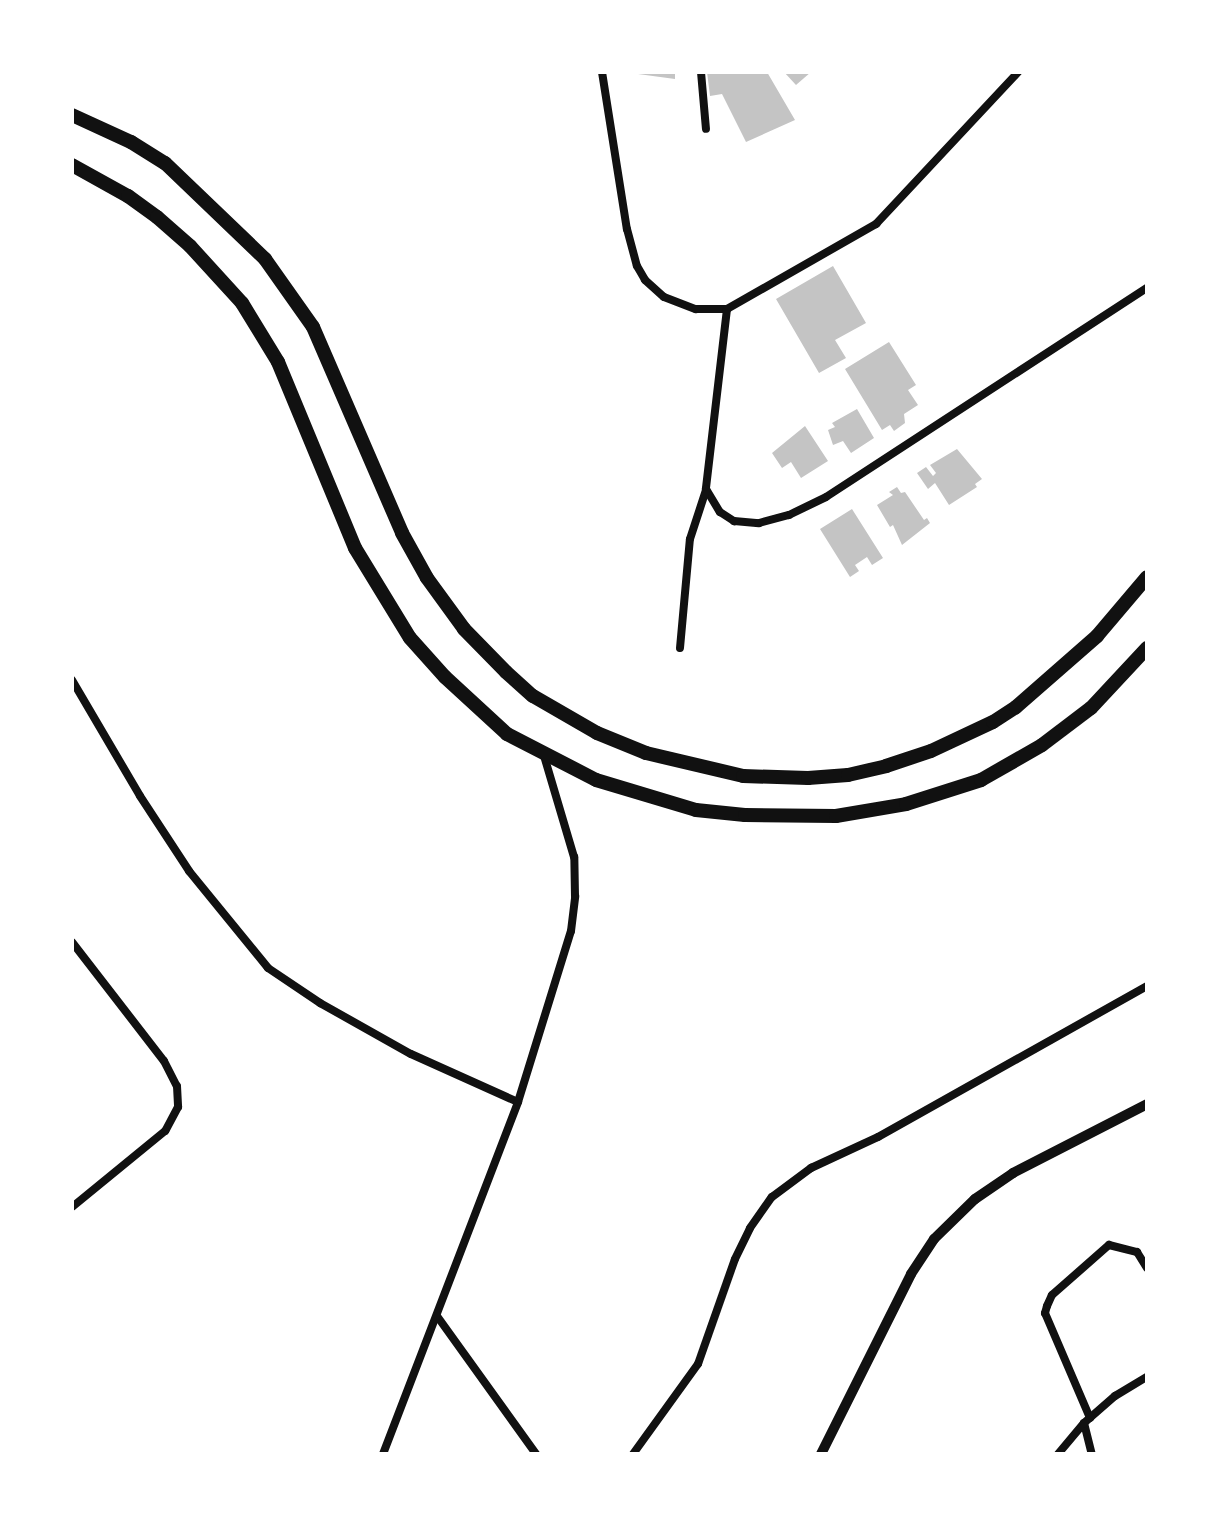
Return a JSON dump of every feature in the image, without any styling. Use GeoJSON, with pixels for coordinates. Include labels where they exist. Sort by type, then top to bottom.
{"type":"FeatureCollection","features":[{"type":"Feature","properties":{"kind":"main road"},"geometry":{"type":"LineString","coordinates":[[72,115],[131,142],[165,163],[265,259],[313,327],[402,533],[427,578],[464,629],[506,672],[533,696],[597,733],[646,753],[743,776],[808,778],[848,775],[886,766],[931,751],[993,722],[1016,707],[1097,636],[1147,577]]}},
{"type":"Feature","properties":{"kind":"main road"},"geometry":{"type":"LineString","coordinates":[[72,165],[128,196],[157,217],[224,280],[260,330],[278,362],[355,548],[410,638],[507,734],[544,756],[596,780],[696,810],[790,818],[871,812],[950,791],[1012,764],[1091,708],[1147,648]]}},
{"type":"Feature","properties":{"kind":"street"},"geometry":{"type":"LineString","coordinates":[[602,72],[627,229],[637,266],[651,287],[672,302],[696,309],[727,309],[876,224],[1018,72]]}},
{"type":"Feature","properties":{"kind":"street"},"geometry":{"type":"LineString","coordinates":[[701,72],[706,129]]}},
{"type":"Feature","properties":{"kind":"street"},"geometry":{"type":"LineString","coordinates":[[706,489],[720,512],[734,521],[759,523],[808,507],[1147,288]]}},
{"type":"Feature","properties":{"kind":"street"},"geometry":{"type":"LineString","coordinates":[[680,648],[690,539],[706,489],[727,309]]}},
{"type":"Feature","properties":{"kind":"street"},"geometry":{"type":"LineString","coordinates":[[72,680],[140,796],[189,871],[268,968],[320,1003],[411,1054],[518,1102]]}},
{"type":"Feature","properties":{"kind":"street"},"geometry":{"type":"LineString","coordinates":[[383,1454],[518,1102],[566,949],[574,905],[570,835],[544,756]]}},
{"type":"Feature","properties":{"kind":"street"},"geometry":{"type":"LineString","coordinates":[[72,942],[164,1061],[177,1086],[178,1107],[165,1131],[72,1207]]}},
{"type":"Feature","properties":{"kind":"street"},"geometry":{"type":"LineString","coordinates":[[633,1454],[698,1364],[735,1259],[750,1228],[772,1197],[811,1168],[878,1137],[1147,986]]}},
{"type":"Feature","properties":{"kind":"street"},"geometry":{"type":"LineString","coordinates":[[821,1454],[911,1274],[934,1239],[975,1199],[1013,1173],[1147,1104]]}},
{"type":"Feature","properties":{"kind":"street"},"geometry":{"type":"LineString","coordinates":[[1092,1454],[1087,1420],[1045,1313],[1047,1306],[1052,1295],[1109,1245],[1137,1252],[1147,1268]]}},
{"type":"Feature","properties":{"kind":"street"},"geometry":{"type":"LineString","coordinates":[[437,1316],[536,1454]]}},
{"type":"Feature","properties":{"kind":"street"},"geometry":{"type":"LineString","coordinates":[[1058,1454],[1087,1420],[1115,1396],[1147,1377]]}},
{"type":"Feature","properties":{"kind":"building"},"geometry":{"type":"Polygon","coordinates":[[[675,72],[675,79],[638,74],[675,72]]]}},
{"type":"Feature","properties":{"kind":"building"},"geometry":{"type":"Polygon","coordinates":[[[707,72],[767,72],[795,120],[746,142],[722,94],[710,96],[707,72]]]}},
{"type":"Feature","properties":{"kind":"building"},"geometry":{"type":"Polygon","coordinates":[[[784,72],[811,72],[796,85],[784,72]]]}},
{"type":"Feature","properties":{"kind":"building"},"geometry":{"type":"Polygon","coordinates":[[[833,266],[866,323],[835,340],[846,358],[819,373],[776,299],[833,266]]]}},
{"type":"Feature","properties":{"kind":"building"},"geometry":{"type":"Polygon","coordinates":[[[889,342],[916,385],[908,390],[918,405],[904,414],[905,423],[894,431],[890,425],[882,430],[845,369],[889,342]]]}},
{"type":"Feature","properties":{"kind":"building"},"geometry":{"type":"Polygon","coordinates":[[[857,409],[874,438],[851,453],[843,441],[833,445],[828,430],[835,427],[832,423],[857,409]]]}},
{"type":"Feature","properties":{"kind":"building"},"geometry":{"type":"Polygon","coordinates":[[[805,426],[828,461],[801,478],[791,462],[782,468],[772,453],[805,426]]]}},
{"type":"Feature","properties":{"kind":"building"},"geometry":{"type":"Polygon","coordinates":[[[957,449],[982,479],[975,484],[977,487],[949,505],[935,483],[928,489],[917,473],[926,467],[933,476],[936,473],[930,465],[957,449]]]}},
{"type":"Feature","properties":{"kind":"building"},"geometry":{"type":"Polygon","coordinates":[[[897,487],[901,493],[905,492],[924,520],[927,518],[930,523],[902,545],[893,525],[890,527],[877,505],[893,495],[889,492],[897,487]]]}},
{"type":"Feature","properties":{"kind":"building"},"geometry":{"type":"Polygon","coordinates":[[[852,509],[883,558],[872,565],[867,557],[855,565],[859,571],[850,577],[820,529],[852,509]]]}}]}
